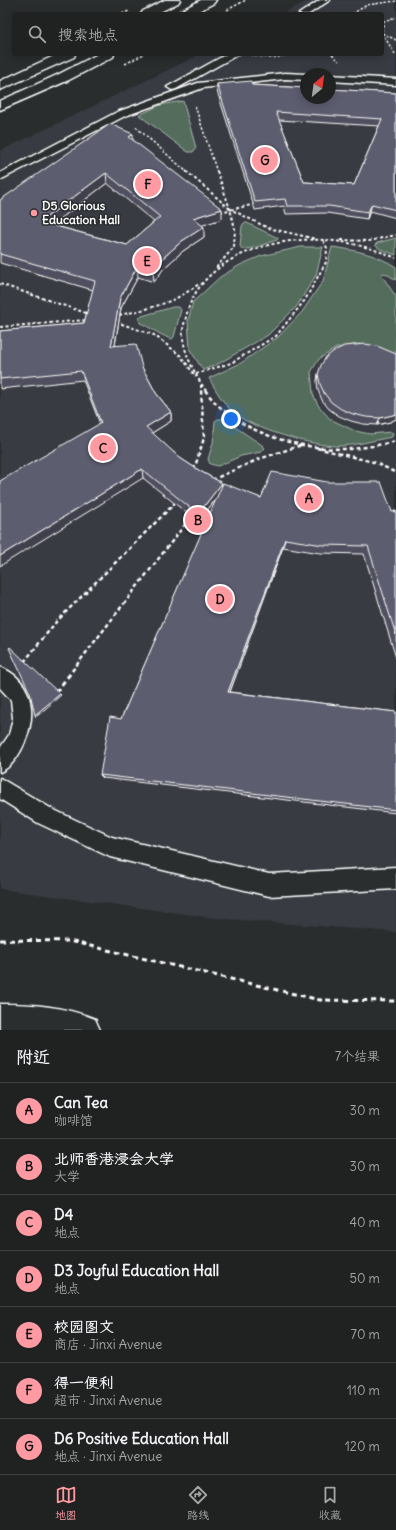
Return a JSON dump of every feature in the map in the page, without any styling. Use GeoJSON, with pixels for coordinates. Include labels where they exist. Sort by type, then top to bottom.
{"type":"FeatureCollection","features":[{"type":"Feature","properties":{"kind":"main road"},"geometry":{"type":"LineString","coordinates":[[151,12],[174,0]]}},
{"type":"Feature","properties":{"kind":"main road"},"geometry":{"type":"LineString","coordinates":[[188,12],[210,0]]}},
{"type":"Feature","properties":{"kind":"main road"},"geometry":{"type":"LineString","coordinates":[[0,86],[65,56]]}},
{"type":"Feature","properties":{"kind":"main road"},"geometry":{"type":"LineString","coordinates":[[0,106],[64,77],[104,56]]}},
{"type":"Feature","properties":{"kind":"main road"},"geometry":{"type":"LineString","coordinates":[[0,1020],[37,1020],[84,1030]]}},
{"type":"Feature","properties":{"kind":"lane"},"geometry":{"type":"LineString","coordinates":[[306,12],[326,0]]}},
{"type":"Feature","properties":{"kind":"lane"},"geometry":{"type":"LineString","coordinates":[[0,177],[230,56]]}},
{"type":"Feature","properties":{"kind":"lane"},"geometry":{"type":"LineString","coordinates":[[121,114],[201,85],[285,76],[300,77]]}},
{"type":"Feature","properties":{"kind":"lane"},"geometry":{"type":"LineString","coordinates":[[336,78],[396,82]]}},
{"type":"Feature","properties":{"kind":"lane"},"geometry":{"type":"LineString","coordinates":[[0,762],[9,754],[18,738],[23,722],[22,706],[17,692],[4,679]]}},
{"type":"Feature","properties":{"kind":"lane"},"geometry":{"type":"LineString","coordinates":[[0,788],[45,816],[110,847],[269,885],[396,878]]}},
{"type":"Feature","properties":{"kind":"path"},"geometry":{"type":"LineString","coordinates":[[226,10],[246,0]]}},
{"type":"Feature","properties":{"kind":"path"},"geometry":{"type":"LineString","coordinates":[[355,12],[367,5],[396,1]]}},
{"type":"Feature","properties":{"kind":"path"},"geometry":{"type":"LineString","coordinates":[[384,21],[396,17]]}},
{"type":"Feature","properties":{"kind":"path"},"geometry":{"type":"LineString","coordinates":[[384,33],[396,40]]}},
{"type":"Feature","properties":{"kind":"path"},"geometry":{"type":"LineString","coordinates":[[384,35],[396,54]]}},
{"type":"Feature","properties":{"kind":"path"},"geometry":{"type":"LineString","coordinates":[[254,56],[262,59],[287,56]]}},
{"type":"Feature","properties":{"kind":"path"},"geometry":{"type":"LineString","coordinates":[[334,56],[342,65]]}},
{"type":"Feature","properties":{"kind":"path"},"geometry":{"type":"LineString","coordinates":[[190,89],[230,209],[235,229],[234,247],[200,285],[191,299],[182,330],[184,348],[201,384],[204,438],[192,475]]}},
{"type":"Feature","properties":{"kind":"path"},"geometry":{"type":"LineString","coordinates":[[121,114],[230,209],[268,228],[323,240],[344,242],[365,247],[396,258]]}},
{"type":"Feature","properties":{"kind":"path"},"geometry":{"type":"LineString","coordinates":[[218,213],[230,209],[263,203]]}},
{"type":"Feature","properties":{"kind":"path"},"geometry":{"type":"LineString","coordinates":[[118,315],[163,306],[187,295],[212,272],[238,256],[262,247],[281,242],[323,240],[369,241],[396,235]]}},
{"type":"Feature","properties":{"kind":"path"},"geometry":{"type":"LineString","coordinates":[[196,374],[231,364],[276,336],[305,300],[326,262],[327,248],[323,240]]}},
{"type":"Feature","properties":{"kind":"path"},"geometry":{"type":"LineString","coordinates":[[0,284],[96,316]]}},
{"type":"Feature","properties":{"kind":"path"},"geometry":{"type":"LineString","coordinates":[[0,327],[87,320]]}},
{"type":"Feature","properties":{"kind":"path"},"geometry":{"type":"LineString","coordinates":[[110,321],[154,335],[180,355],[212,399],[230,414],[252,428],[275,438],[377,463],[396,473]]}},
{"type":"Feature","properties":{"kind":"path"},"geometry":{"type":"LineString","coordinates":[[209,481],[259,459],[302,445],[333,449],[356,448],[382,445],[396,440]]}},
{"type":"Feature","properties":{"kind":"path"},"geometry":{"type":"LineString","coordinates":[[4,679],[56,622],[182,496]]}},
{"type":"Feature","properties":{"kind":"path"},"geometry":{"type":"LineString","coordinates":[[55,693],[195,512]]}},
{"type":"Feature","properties":{"kind":"path"},"geometry":{"type":"LineString","coordinates":[[0,940],[69,941],[320,1000],[396,1001]]}},
{"type":"Feature","properties":{"kind":"shaded area"},"geometry":{"type":"Polygon","coordinates":[[[309,0],[396,0],[396,932],[215,918],[0,889],[0,151],[197,56],[384,56],[384,12],[286,12],[309,0]]]}},
{"type":"Feature","properties":{"kind":"green space"},"geometry":{"type":"Polygon","coordinates":[[[183,101],[196,148],[193,152],[188,152],[139,115],[160,105],[183,101]]]}},
{"type":"Feature","properties":{"kind":"green space"},"geometry":{"type":"Polygon","coordinates":[[[244,223],[247,223],[278,238],[277,240],[255,247],[242,249],[240,246],[242,226],[244,223]]]}},
{"type":"Feature","properties":{"kind":"green space"},"geometry":{"type":"Polygon","coordinates":[[[396,238],[396,255],[380,249],[375,245],[377,243],[396,238]]]}},
{"type":"Feature","properties":{"kind":"green space"},"geometry":{"type":"Polygon","coordinates":[[[301,247],[323,247],[316,275],[297,306],[268,335],[218,364],[203,370],[190,350],[188,321],[193,302],[220,277],[240,265],[261,256],[301,247]]]}},
{"type":"Feature","properties":{"kind":"green space"},"geometry":{"type":"Polygon","coordinates":[[[332,247],[365,253],[396,267],[396,280],[385,273],[381,274],[396,297],[396,357],[377,348],[359,344],[336,348],[319,359],[311,372],[313,394],[318,405],[330,419],[355,431],[370,434],[393,433],[392,437],[344,446],[313,443],[283,436],[243,419],[226,405],[209,378],[241,363],[278,337],[302,312],[323,281],[332,247]]]}},
{"type":"Feature","properties":{"kind":"green space"},"geometry":{"type":"Polygon","coordinates":[[[173,307],[179,307],[181,310],[174,337],[172,339],[140,323],[139,318],[142,316],[173,307]]]}},
{"type":"Feature","properties":{"kind":"green space"},"geometry":{"type":"Polygon","coordinates":[[[218,419],[223,419],[265,448],[261,452],[241,456],[218,466],[210,464],[208,459],[213,443],[215,421],[218,419]]]}},
{"type":"Feature","properties":{"kind":"building"},"geometry":{"type":"Polygon","coordinates":[[[251,81],[252,85],[300,88],[300,104],[336,104],[336,89],[396,93],[396,210],[372,204],[368,212],[329,206],[287,206],[285,199],[255,202],[217,84],[251,81]],[[276,112],[304,182],[354,185],[382,119],[276,112]]]}},
{"type":"Feature","properties":{"kind":"building"},"geometry":{"type":"Polygon","coordinates":[[[110,124],[133,134],[129,137],[222,209],[193,218],[204,227],[182,241],[163,258],[153,272],[137,267],[120,298],[111,346],[136,344],[142,367],[156,393],[171,412],[146,427],[180,458],[222,483],[198,514],[142,469],[0,556],[0,481],[101,423],[81,371],[0,379],[0,331],[84,323],[95,281],[0,254],[0,200],[110,124]],[[106,173],[40,222],[127,245],[160,217],[106,173]]]}},
{"type":"Feature","properties":{"kind":"building"},"geometry":{"type":"Polygon","coordinates":[[[365,344],[377,346],[396,354],[396,414],[380,418],[353,414],[341,409],[331,402],[324,393],[320,384],[318,374],[326,357],[344,346],[365,344]]]}},
{"type":"Feature","properties":{"kind":"building"},"geometry":{"type":"Polygon","coordinates":[[[272,472],[327,482],[381,482],[392,512],[396,511],[396,635],[368,546],[323,545],[285,539],[228,692],[396,712],[396,810],[100,775],[110,717],[121,719],[223,483],[261,498],[272,472]]]}},
{"type":"Feature","properties":{"kind":"building"},"geometry":{"type":"Polygon","coordinates":[[[10,647],[60,694],[35,715],[30,693],[9,648],[10,647]]]}},
{"type":"Feature","properties":{"kind":"place","name":"D6 Positive Education Hall"},"geometry":{"type":"Point","coordinates":[265,160]}},
{"type":"Feature","properties":{"kind":"place","name":"得一便利"},"geometry":{"type":"Point","coordinates":[148,184]}},
{"type":"Feature","properties":{"kind":"place","name":"D5 Glorious Education Hall"},"geometry":{"type":"Point","coordinates":[34,213]}},
{"type":"Feature","properties":{"kind":"place","name":"校园图文"},"geometry":{"type":"Point","coordinates":[147,261]}},
{"type":"Feature","properties":{"kind":"place","name":"D4"},"geometry":{"type":"Point","coordinates":[103,448]}},
{"type":"Feature","properties":{"kind":"place","name":"Can Tea"},"geometry":{"type":"Point","coordinates":[309,498]}},
{"type":"Feature","properties":{"kind":"place","name":"北师香港浸会大学"},"geometry":{"type":"Point","coordinates":[198,520]}},
{"type":"Feature","properties":{"kind":"place","name":"D3 Joyful Education Hall"},"geometry":{"type":"Point","coordinates":[220,599]}}]}
